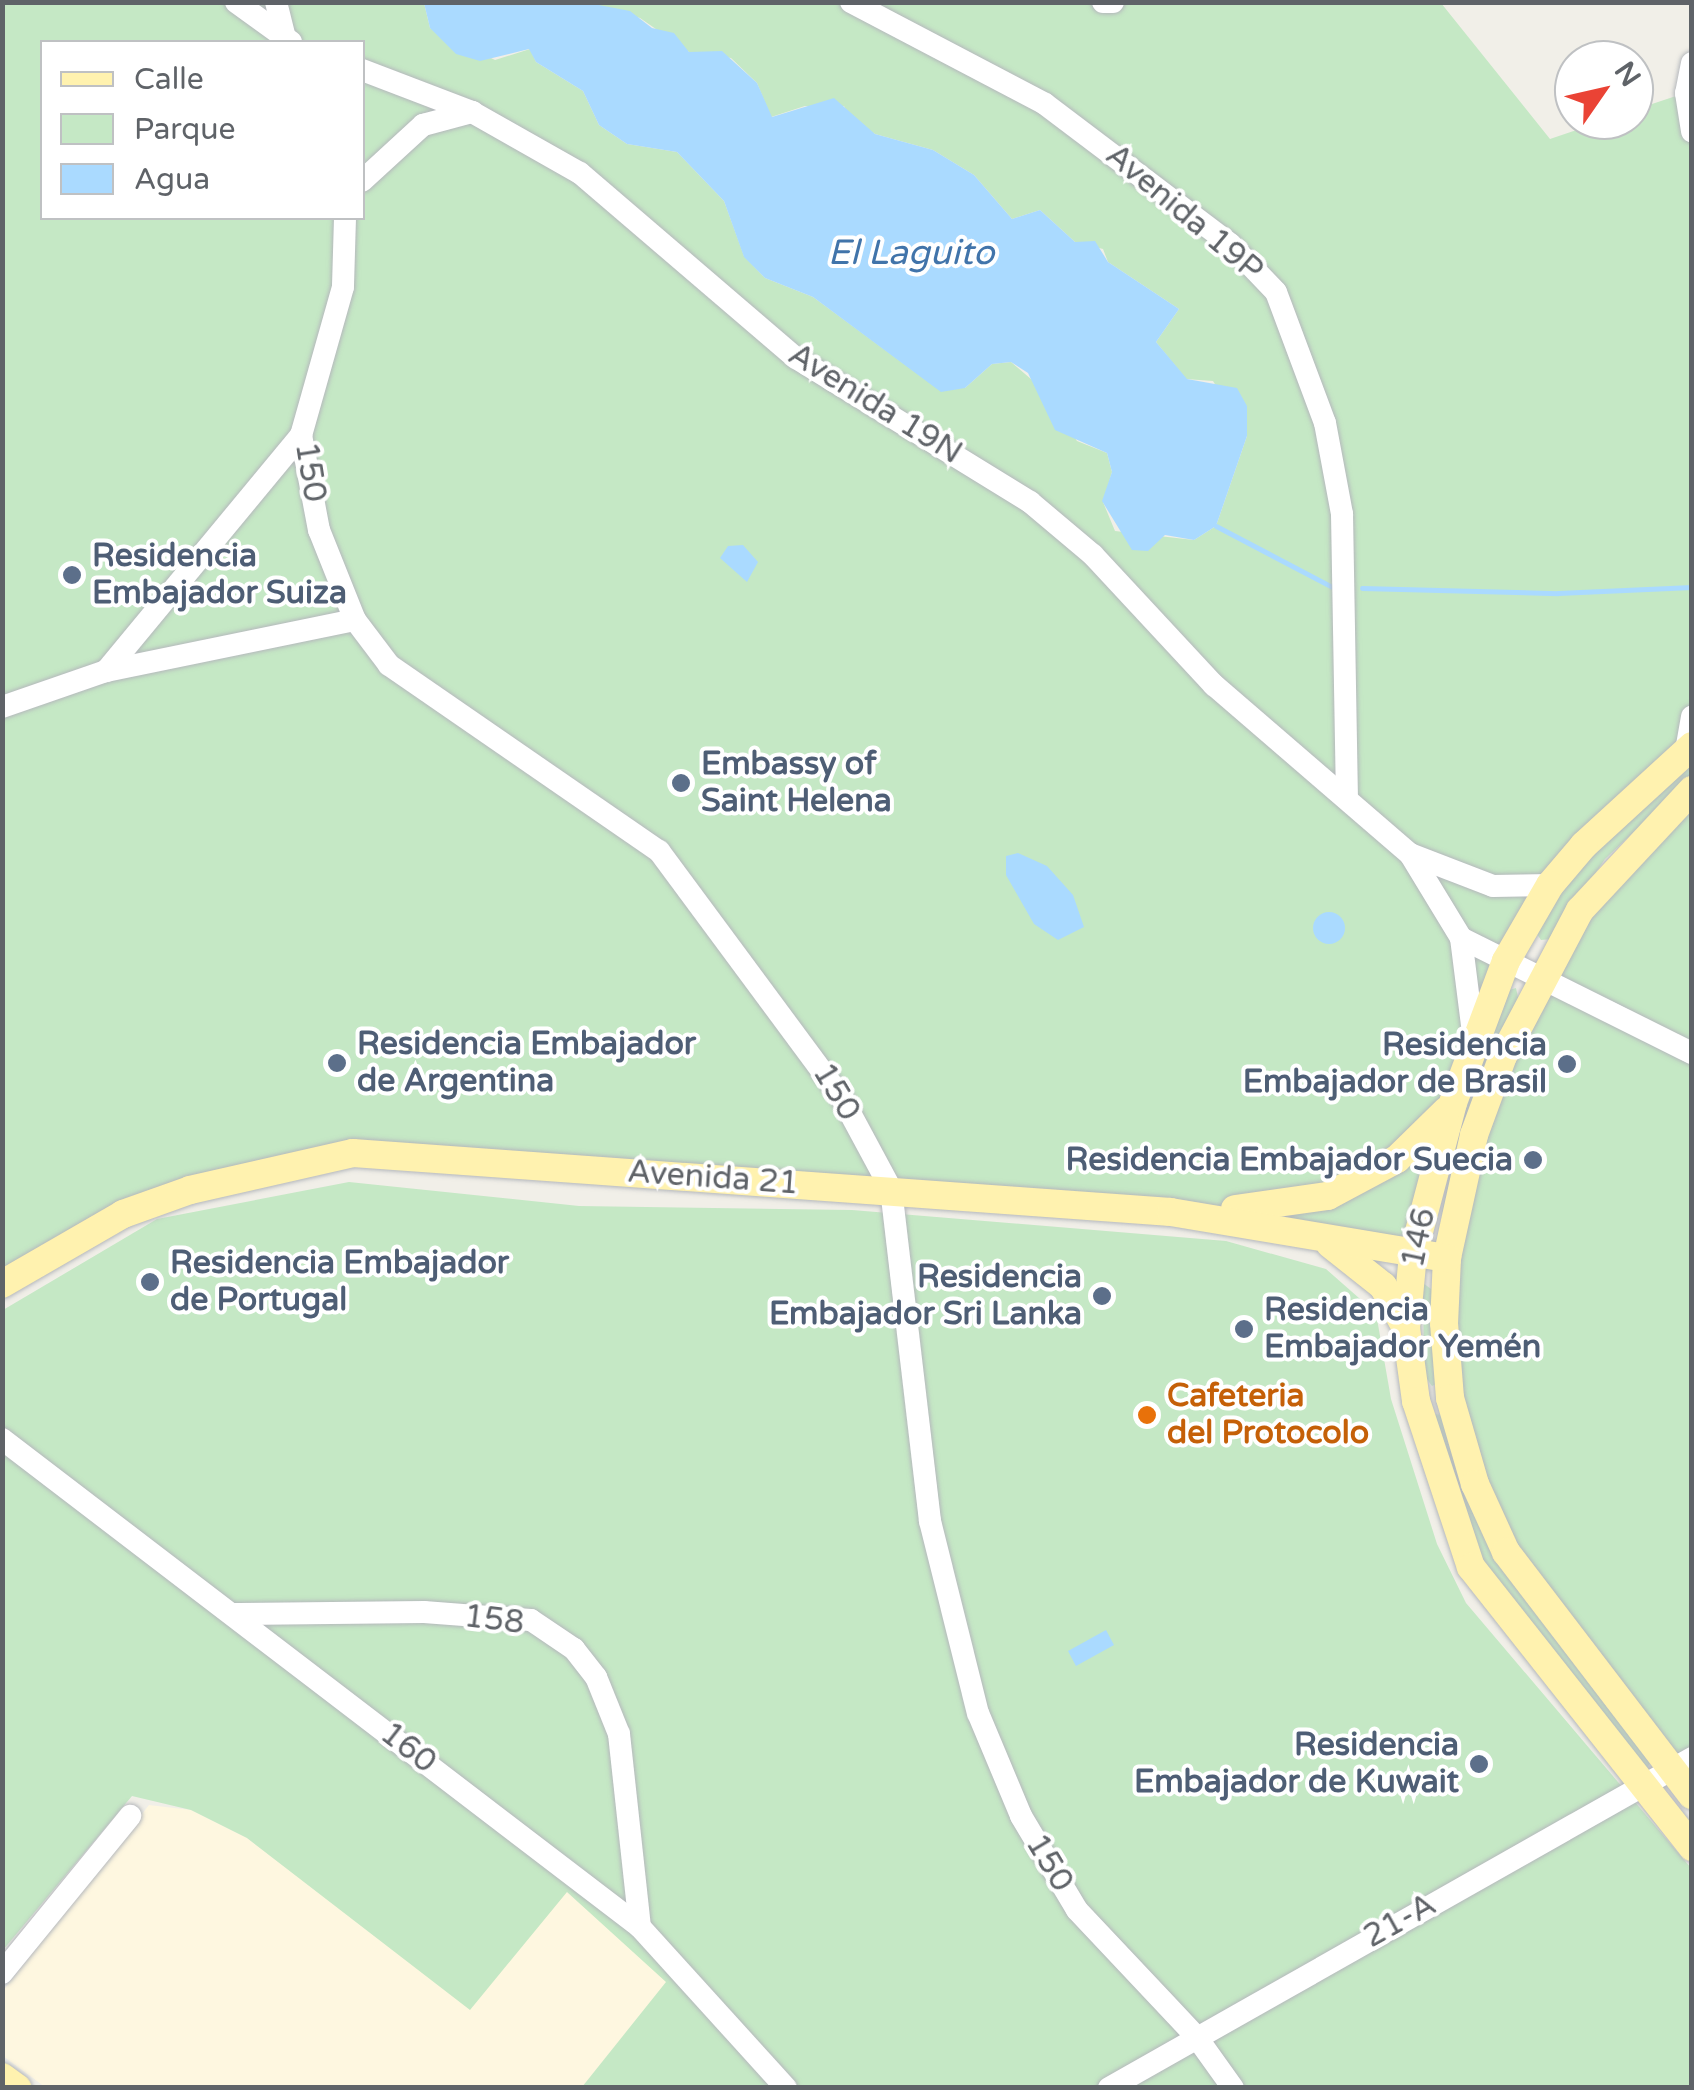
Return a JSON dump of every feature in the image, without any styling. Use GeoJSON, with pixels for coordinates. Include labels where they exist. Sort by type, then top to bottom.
{"type":"FeatureCollection","features":[{"type":"Feature","properties":{"kind":"main road","name":"146"},"geometry":{"type":"LineString","coordinates":[[1689,748],[1626,802],[1550,885],[1506,961],[1453,1102],[1413,1254],[1406,1328],[1416,1401],[1471,1568],[1692,1847]]}},
{"type":"Feature","properties":{"kind":"main road","name":"146"},"geometry":{"type":"LineString","coordinates":[[1692,790],[1580,910],[1540,980],[1474,1136],[1447,1258],[1450,1398],[1474,1484],[1506,1552],[1681,1762],[1692,1794]]}},
{"type":"Feature","properties":{"kind":"main road"},"geometry":{"type":"LineString","coordinates":[[1171,1212],[1283,1206],[1328,1196],[1416,1145],[1453,1102]]}},
{"type":"Feature","properties":{"kind":"main road","name":"Avenida 21"},"geometry":{"type":"LineString","coordinates":[[2,1284],[122,1214],[190,1190],[354,1153],[1171,1212],[1447,1258]]}},
{"type":"Feature","properties":{"kind":"main road"},"geometry":{"type":"LineString","coordinates":[[1325,1240],[1383,1286],[1406,1328]]}},
{"type":"Feature","properties":{"kind":"main road"},"geometry":{"type":"LineString","coordinates":[[1416,1401],[1450,1398]]}},
{"type":"Feature","properties":{"kind":"main road"},"geometry":{"type":"LineString","coordinates":[[2,2077],[17,2088]]}},
{"type":"Feature","properties":{"kind":"street"},"geometry":{"type":"LineString","coordinates":[[236,2],[285,40]]}},
{"type":"Feature","properties":{"kind":"street"},"geometry":{"type":"LineString","coordinates":[[276,2],[287,40]]}},
{"type":"Feature","properties":{"kind":"street","name":"Avenida 19P"},"geometry":{"type":"LineString","coordinates":[[851,2],[1045,104],[1230,244],[1276,292],[1325,423],[1342,514],[1346,797]]}},
{"type":"Feature","properties":{"kind":"street"},"geometry":{"type":"LineString","coordinates":[[1103,2],[1112,2]]}},
{"type":"Feature","properties":{"kind":"street"},"geometry":{"type":"LineString","coordinates":[[1692,64],[1686,93],[1692,132]]}},
{"type":"Feature","properties":{"kind":"street","name":"Avenida 19N"},"geometry":{"type":"LineString","coordinates":[[365,71],[472,112],[580,174],[796,358],[1030,502],[1093,555],[1214,685],[1410,854]]}},
{"type":"Feature","properties":{"kind":"street"},"geometry":{"type":"LineString","coordinates":[[365,179],[423,124],[472,112]]}},
{"type":"Feature","properties":{"kind":"street","name":"150"},"geometry":{"type":"LineString","coordinates":[[346,220],[342,287],[301,435],[319,530],[355,620],[390,665],[658,851],[816,1059],[891,1189],[930,1520],[978,1713],[1021,1816],[1077,1910],[1194,2035],[1233,2088]]}},
{"type":"Feature","properties":{"kind":"street"},"geometry":{"type":"LineString","coordinates":[[106,671],[301,435]]}},
{"type":"Feature","properties":{"kind":"street"},"geometry":{"type":"LineString","coordinates":[[2,706],[106,671],[355,620]]}},
{"type":"Feature","properties":{"kind":"street"},"geometry":{"type":"LineString","coordinates":[[1689,748],[1692,716]]}},
{"type":"Feature","properties":{"kind":"street"},"geometry":{"type":"LineString","coordinates":[[1410,854],[1493,886],[1550,885]]}},
{"type":"Feature","properties":{"kind":"street"},"geometry":{"type":"LineString","coordinates":[[1410,854],[1461,938],[1474,1041]]}},
{"type":"Feature","properties":{"kind":"street"},"geometry":{"type":"LineString","coordinates":[[1439,900],[1455,872]]}},
{"type":"Feature","properties":{"kind":"street"},"geometry":{"type":"LineString","coordinates":[[1461,938],[1692,1053]]}},
{"type":"Feature","properties":{"kind":"street","name":"160"},"geometry":{"type":"LineString","coordinates":[[2,1439],[640,1928],[786,2088]]}},
{"type":"Feature","properties":{"kind":"street","name":"158"},"geometry":{"type":"LineString","coordinates":[[235,1614],[424,1612],[531,1620],[574,1649],[596,1677],[619,1734],[640,1928]]}},
{"type":"Feature","properties":{"kind":"street","name":"21-A"},"geometry":{"type":"LineString","coordinates":[[1109,2088],[1194,2035],[1644,1787],[1681,1762]]}},
{"type":"Feature","properties":{"kind":"street"},"geometry":{"type":"LineString","coordinates":[[2,1973],[130,1816]]}},
{"type":"Feature","properties":{"kind":"shaded area"},"geometry":{"type":"Polygon","coordinates":[[[149,1805],[191,1810],[247,1838],[470,2009],[566,1891],[667,1982],[582,2088],[45,2087],[3,2056],[2,1992],[149,1805]]]}},
{"type":"Feature","properties":{"kind":"green space","name":"El Laguito"},"geometry":{"type":"Polygon","coordinates":[[[3,3],[424,3],[430,28],[495,60],[530,49],[536,62],[583,91],[599,125],[627,144],[677,152],[724,201],[744,256],[765,278],[813,297],[915,372],[965,388],[992,364],[1011,362],[1038,385],[1077,441],[1107,453],[1112,472],[1103,502],[1115,531],[1194,540],[1216,526],[1247,436],[1213,381],[1186,379],[1156,342],[1179,309],[1108,262],[1103,249],[1075,242],[1040,210],[1012,219],[974,175],[933,150],[875,134],[850,118],[844,106],[805,106],[771,117],[757,83],[731,58],[689,52],[640,18],[583,3],[1441,3],[1554,140],[1654,140],[1654,103],[1685,93],[1691,63],[1691,746],[1626,802],[1506,961],[1413,1254],[1246,1222],[353,1153],[190,1190],[3,1284],[3,3]]]}},
{"type":"Feature","properties":{"kind":"green space"},"geometry":{"type":"Polygon","coordinates":[[[1691,762],[1691,778],[1605,859],[1551,939],[1541,940],[1537,934],[1563,887],[1609,835],[1691,762]]]}},
{"type":"Feature","properties":{"kind":"green space"},"geometry":{"type":"Polygon","coordinates":[[[1691,790],[1691,1795],[1475,1484],[1444,1323],[1474,1135],[1580,910],[1691,790]]]}},
{"type":"Feature","properties":{"kind":"green space"},"geometry":{"type":"Polygon","coordinates":[[[1516,988],[1519,1002],[1441,1216],[1465,1104],[1509,990],[1516,988]]]}},
{"type":"Feature","properties":{"kind":"green space"},"geometry":{"type":"Polygon","coordinates":[[[349,1182],[579,1206],[852,1210],[1226,1241],[1326,1269],[1376,1313],[1391,1399],[1437,1544],[1466,1603],[1691,1868],[1691,2087],[582,2087],[666,1982],[567,1892],[470,2010],[247,1838],[191,1810],[132,1796],[3,1950],[3,1310],[157,1219],[349,1182]]]}},
{"type":"Feature","properties":{"kind":"green space"},"geometry":{"type":"Polygon","coordinates":[[[1423,1283],[1435,1292],[1438,1383],[1432,1386],[1424,1375],[1423,1283]]]}},
{"type":"Feature","properties":{"kind":"green space"},"geometry":{"type":"Polygon","coordinates":[[[1433,1414],[1443,1415],[1478,1516],[1651,1762],[1646,1769],[1488,1574],[1471,1543],[1433,1414]]]}},
{"type":"Feature","properties":{"kind":"water","name":"El Laguito"},"geometry":{"type":"Polygon","coordinates":[[[583,2],[630,11],[652,28],[674,33],[689,52],[722,51],[757,83],[772,117],[834,98],[875,134],[933,150],[974,175],[1012,219],[1040,210],[1075,242],[1095,241],[1108,262],[1179,309],[1156,342],[1187,379],[1237,388],[1247,406],[1247,436],[1216,526],[1194,540],[1165,535],[1148,551],[1132,550],[1102,501],[1112,472],[1107,453],[1055,430],[1028,373],[1011,362],[992,364],[965,388],[941,392],[813,297],[765,278],[744,257],[724,201],[677,152],[627,144],[599,125],[583,91],[536,62],[529,49],[480,61],[456,54],[430,28],[424,3],[583,2]]]}},
{"type":"Feature","properties":{"kind":"water"},"geometry":{"type":"Polygon","coordinates":[[[743,545],[758,562],[747,582],[720,558],[728,546],[743,545]]]}},
{"type":"Feature","properties":{"kind":"water"},"geometry":{"type":"Polygon","coordinates":[[[1018,853],[1047,866],[1073,895],[1084,927],[1058,940],[1034,924],[1006,875],[1006,856],[1018,853]]]}},
{"type":"Feature","properties":{"kind":"water"},"geometry":{"type":"Polygon","coordinates":[[[1329,912],[1340,917],[1345,928],[1340,939],[1329,944],[1318,939],[1313,928],[1318,917],[1329,912]]]}},
{"type":"Feature","properties":{"kind":"water"},"geometry":{"type":"Polygon","coordinates":[[[1106,1630],[1114,1645],[1076,1666],[1068,1651],[1106,1630]]]}},
{"type":"Feature","properties":{"kind":"waterway"},"geometry":{"type":"LineString","coordinates":[[1216,526],[1332,587]]}},
{"type":"Feature","properties":{"kind":"waterway"},"geometry":{"type":"LineString","coordinates":[[1362,588],[1558,593],[1692,587]]}},
{"type":"Feature","properties":{"kind":"place","name":"Residencia Embajador Suiza"},"geometry":{"type":"Point","coordinates":[72,575]}},
{"type":"Feature","properties":{"kind":"place","name":"Embassy of Saint Helena"},"geometry":{"type":"Point","coordinates":[681,783]}},
{"type":"Feature","properties":{"kind":"place","name":"Residencia Embajador de Argentina"},"geometry":{"type":"Point","coordinates":[337,1063]}},
{"type":"Feature","properties":{"kind":"place","name":"Residencia Embajador de Brasil"},"geometry":{"type":"Point","coordinates":[1567,1064]}},
{"type":"Feature","properties":{"kind":"place","name":"Residencia Embajador Suecia"},"geometry":{"type":"Point","coordinates":[1533,1160]}},
{"type":"Feature","properties":{"kind":"place","name":"Residencia Embajador de Portugal"},"geometry":{"type":"Point","coordinates":[150,1282]}},
{"type":"Feature","properties":{"kind":"place","name":"Residencia Embajador Sri Lanka"},"geometry":{"type":"Point","coordinates":[1102,1296]}},
{"type":"Feature","properties":{"kind":"place","name":"Residencia Embajador Yemén"},"geometry":{"type":"Point","coordinates":[1244,1329]}},
{"type":"Feature","properties":{"kind":"place","name":"Cafeteria del Protocolo"},"geometry":{"type":"Point","coordinates":[1147,1415]}},
{"type":"Feature","properties":{"kind":"place","name":"Residencia Embajador de Kuwait"},"geometry":{"type":"Point","coordinates":[1479,1764]}}]}
